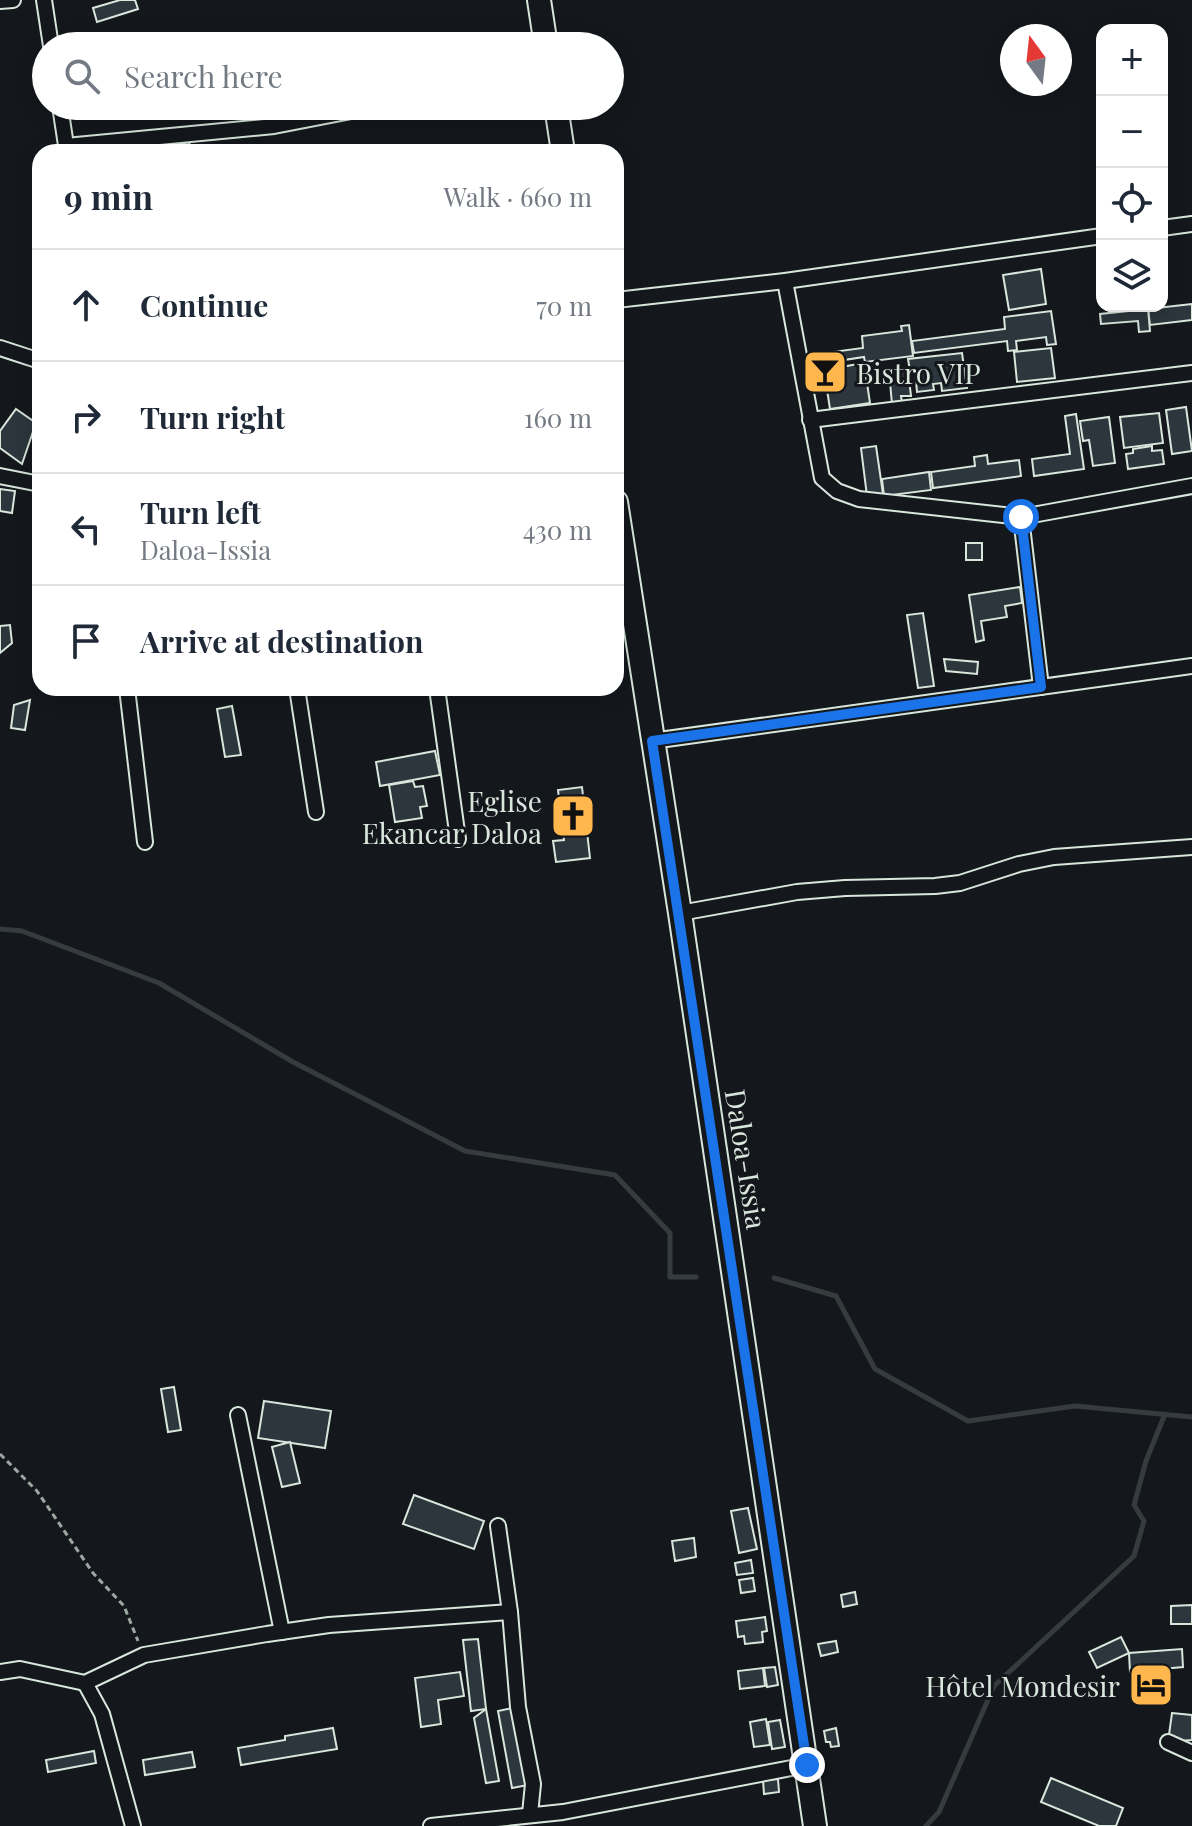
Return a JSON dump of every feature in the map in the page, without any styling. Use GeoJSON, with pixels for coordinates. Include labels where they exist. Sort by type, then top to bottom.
{"type":"FeatureCollection","features":[{"type":"Feature","properties":{"kind":"main road"},"geometry":{"type":"LineString","coordinates":[[539,0],[544,32]]}},
{"type":"Feature","properties":{"kind":"main road"},"geometry":{"type":"LineString","coordinates":[[558,120],[562,144]]}},
{"type":"Feature","properties":{"kind":"main road","name":"Daloa-Issia"},"geometry":{"type":"LineString","coordinates":[[624,555],[815,1826]]}},
{"type":"Feature","properties":{"kind":"street"},"geometry":{"type":"LineString","coordinates":[[0,1],[13,0]]}},
{"type":"Feature","properties":{"kind":"street"},"geometry":{"type":"LineString","coordinates":[[44,0],[49,32]]}},
{"type":"Feature","properties":{"kind":"street"},"geometry":{"type":"LineString","coordinates":[[62,120],[65,144]]}},
{"type":"Feature","properties":{"kind":"street"},"geometry":{"type":"LineString","coordinates":[[111,144],[305,120]]}},
{"type":"Feature","properties":{"kind":"street"},"geometry":{"type":"LineString","coordinates":[[1168,227],[1192,224]]}},
{"type":"Feature","properties":{"kind":"street"},"geometry":{"type":"LineString","coordinates":[[624,299],[785,281],[1096,237]]}},
{"type":"Feature","properties":{"kind":"street"},"geometry":{"type":"LineString","coordinates":[[785,281],[822,478],[837,491],[859,499],[1021,517],[1192,486]]}},
{"type":"Feature","properties":{"kind":"street"},"geometry":{"type":"LineString","coordinates":[[0,348],[32,358]]}},
{"type":"Feature","properties":{"kind":"street"},"geometry":{"type":"LineString","coordinates":[[810,420],[1192,373]]}},
{"type":"Feature","properties":{"kind":"street"},"geometry":{"type":"LineString","coordinates":[[0,476],[32,482]]}},
{"type":"Feature","properties":{"kind":"street"},"geometry":{"type":"LineString","coordinates":[[1021,517],[1041,687]]}},
{"type":"Feature","properties":{"kind":"street"},"geometry":{"type":"LineString","coordinates":[[652,741],[1192,666]]}},
{"type":"Feature","properties":{"kind":"street"},"geometry":{"type":"LineString","coordinates":[[128,696],[145,842]]}},
{"type":"Feature","properties":{"kind":"street"},"geometry":{"type":"LineString","coordinates":[[298,696],[316,812]]}},
{"type":"Feature","properties":{"kind":"street"},"geometry":{"type":"LineString","coordinates":[[438,696],[458,839]]}},
{"type":"Feature","properties":{"kind":"street"},"geometry":{"type":"LineString","coordinates":[[680,913],[797,892],[960,883],[1019,864],[1054,857],[1192,847]]}},
{"type":"Feature","properties":{"kind":"street"},"geometry":{"type":"LineString","coordinates":[[238,1415],[282,1632]]}},
{"type":"Feature","properties":{"kind":"street"},"geometry":{"type":"LineString","coordinates":[[498,1526],[510,1612],[518,1707],[533,1784],[530,1814]]}},
{"type":"Feature","properties":{"kind":"street"},"geometry":{"type":"LineString","coordinates":[[0,1672],[20,1669],[85,1683],[144,1655],[329,1625],[510,1612]]}},
{"type":"Feature","properties":{"kind":"street"},"geometry":{"type":"LineString","coordinates":[[85,1683],[102,1714],[133,1826]]}},
{"type":"Feature","properties":{"kind":"street"},"geometry":{"type":"LineString","coordinates":[[1168,1742],[1192,1753]]}},
{"type":"Feature","properties":{"kind":"street"},"geometry":{"type":"LineString","coordinates":[[431,1826],[530,1814],[563,1819],[807,1765]]}},
{"type":"Feature","properties":{"kind":"path"},"geometry":{"type":"LineString","coordinates":[[0,1454],[37,1491],[93,1573],[124,1606],[144,1655]]}},
{"type":"Feature","properties":{"kind":"building"},"geometry":{"type":"Polygon","coordinates":[[[120,0],[135,0],[138,9],[97,22],[93,8],[120,0]]]}},
{"type":"Feature","properties":{"kind":"building"},"geometry":{"type":"Polygon","coordinates":[[[1041,269],[1046,304],[1009,310],[1003,275],[1041,269]]]}},
{"type":"Feature","properties":{"kind":"building"},"geometry":{"type":"Polygon","coordinates":[[[1192,304],[1192,320],[1150,325],[1148,312],[1168,312],[1168,307],[1192,304]]]}},
{"type":"Feature","properties":{"kind":"building"},"geometry":{"type":"Polygon","coordinates":[[[1051,311],[1056,344],[1047,345],[1046,337],[1016,341],[1017,350],[1008,351],[1007,341],[914,353],[912,341],[1005,329],[1004,317],[1051,311]]]}},
{"type":"Feature","properties":{"kind":"building"},"geometry":{"type":"Polygon","coordinates":[[[1148,312],[1150,331],[1139,332],[1138,321],[1101,324],[1100,314],[1148,312]]]}},
{"type":"Feature","properties":{"kind":"building"},"geometry":{"type":"Polygon","coordinates":[[[909,325],[913,356],[865,362],[864,357],[818,364],[817,354],[863,348],[862,336],[902,331],[901,326],[909,325]]]}},
{"type":"Feature","properties":{"kind":"building"},"geometry":{"type":"Polygon","coordinates":[[[1051,348],[1055,378],[1017,382],[1014,352],[1051,348]]]}},
{"type":"Feature","properties":{"kind":"building"},"geometry":{"type":"Polygon","coordinates":[[[962,353],[967,388],[942,391],[941,383],[933,384],[934,390],[917,392],[915,370],[910,371],[908,359],[962,353]]]}},
{"type":"Feature","properties":{"kind":"building"},"geometry":{"type":"Polygon","coordinates":[[[864,363],[870,403],[830,409],[824,370],[864,363]]]}},
{"type":"Feature","properties":{"kind":"building"},"geometry":{"type":"Polygon","coordinates":[[[908,370],[911,396],[901,396],[902,402],[892,404],[889,371],[908,370]]]}},
{"type":"Feature","properties":{"kind":"building"},"geometry":{"type":"Polygon","coordinates":[[[1186,407],[1192,451],[1172,454],[1166,410],[1186,407]]]}},
{"type":"Feature","properties":{"kind":"building"},"geometry":{"type":"Polygon","coordinates":[[[16,409],[32,420],[32,435],[22,464],[0,448],[0,431],[16,409]]]}},
{"type":"Feature","properties":{"kind":"building"},"geometry":{"type":"Polygon","coordinates":[[[1159,413],[1163,443],[1124,448],[1120,417],[1159,413]]]}},
{"type":"Feature","properties":{"kind":"building"},"geometry":{"type":"Polygon","coordinates":[[[1076,414],[1084,469],[1034,476],[1032,459],[1070,454],[1065,416],[1076,414]]]}},
{"type":"Feature","properties":{"kind":"building"},"geometry":{"type":"Polygon","coordinates":[[[1109,417],[1115,463],[1093,466],[1089,440],[1083,441],[1080,421],[1109,417]]]}},
{"type":"Feature","properties":{"kind":"building"},"geometry":{"type":"Polygon","coordinates":[[[876,446],[883,494],[867,496],[861,448],[876,446]]]}},
{"type":"Feature","properties":{"kind":"building"},"geometry":{"type":"Polygon","coordinates":[[[1152,446],[1152,451],[1162,450],[1164,464],[1128,469],[1126,454],[1133,453],[1133,449],[1152,446]]]}},
{"type":"Feature","properties":{"kind":"building"},"geometry":{"type":"Polygon","coordinates":[[[987,455],[988,464],[1019,460],[1021,476],[933,488],[931,472],[975,466],[974,457],[987,455]]]}},
{"type":"Feature","properties":{"kind":"building"},"geometry":{"type":"Polygon","coordinates":[[[929,472],[931,490],[884,496],[882,479],[929,472]]]}},
{"type":"Feature","properties":{"kind":"building"},"geometry":{"type":"Polygon","coordinates":[[[0,489],[15,491],[12,513],[0,511],[0,489]]]}},
{"type":"Feature","properties":{"kind":"building"},"geometry":{"type":"Polygon","coordinates":[[[966,543],[982,543],[982,560],[966,560],[966,543]]]}},
{"type":"Feature","properties":{"kind":"building"},"geometry":{"type":"Polygon","coordinates":[[[1020,587],[1022,603],[1005,606],[1007,617],[981,621],[984,640],[976,642],[969,595],[1020,587]]]}},
{"type":"Feature","properties":{"kind":"building"},"geometry":{"type":"Polygon","coordinates":[[[923,613],[934,686],[918,688],[907,615],[923,613]]]}},
{"type":"Feature","properties":{"kind":"building"},"geometry":{"type":"Polygon","coordinates":[[[10,625],[12,643],[0,653],[0,626],[10,625]]]}},
{"type":"Feature","properties":{"kind":"building"},"geometry":{"type":"Polygon","coordinates":[[[944,659],[978,662],[977,674],[946,671],[944,659]]]}},
{"type":"Feature","properties":{"kind":"building"},"geometry":{"type":"Polygon","coordinates":[[[30,700],[25,730],[11,728],[14,705],[30,700]]]}},
{"type":"Feature","properties":{"kind":"building"},"geometry":{"type":"Polygon","coordinates":[[[232,706],[241,755],[225,757],[217,709],[232,706]]]}},
{"type":"Feature","properties":{"kind":"building"},"geometry":{"type":"Polygon","coordinates":[[[435,751],[440,775],[380,786],[376,762],[435,751]]]}},
{"type":"Feature","properties":{"kind":"building"},"geometry":{"type":"Polygon","coordinates":[[[413,781],[415,787],[423,786],[427,806],[420,807],[422,818],[395,822],[389,785],[413,781]]]}},
{"type":"Feature","properties":{"kind":"building"},"geometry":{"type":"Polygon","coordinates":[[[582,787],[590,858],[556,862],[553,841],[564,840],[558,790],[582,787]]]}},
{"type":"Feature","properties":{"kind":"building"},"geometry":{"type":"Polygon","coordinates":[[[174,1387],[181,1430],[168,1432],[161,1389],[174,1387]]]}},
{"type":"Feature","properties":{"kind":"building"},"geometry":{"type":"Polygon","coordinates":[[[264,1401],[331,1411],[325,1448],[258,1438],[264,1401]]]}},
{"type":"Feature","properties":{"kind":"building"},"geometry":{"type":"Polygon","coordinates":[[[290,1442],[300,1483],[282,1487],[272,1447],[290,1442]]]}},
{"type":"Feature","properties":{"kind":"building"},"geometry":{"type":"Polygon","coordinates":[[[414,1495],[484,1521],[474,1549],[403,1524],[414,1495]]]}},
{"type":"Feature","properties":{"kind":"building"},"geometry":{"type":"Polygon","coordinates":[[[748,1508],[757,1549],[739,1553],[731,1511],[748,1508]]]}},
{"type":"Feature","properties":{"kind":"building"},"geometry":{"type":"Polygon","coordinates":[[[694,1538],[696,1557],[675,1561],[672,1541],[694,1538]]]}},
{"type":"Feature","properties":{"kind":"building"},"geometry":{"type":"Polygon","coordinates":[[[751,1560],[753,1573],[737,1575],[735,1563],[751,1560]]]}},
{"type":"Feature","properties":{"kind":"building"},"geometry":{"type":"Polygon","coordinates":[[[753,1578],[755,1591],[741,1593],[739,1580],[753,1578]]]}},
{"type":"Feature","properties":{"kind":"building"},"geometry":{"type":"Polygon","coordinates":[[[855,1592],[857,1604],[843,1607],[841,1595],[855,1592]]]}},
{"type":"Feature","properties":{"kind":"building"},"geometry":{"type":"Polygon","coordinates":[[[1192,1605],[1192,1624],[1171,1624],[1171,1606],[1192,1605]]]}},
{"type":"Feature","properties":{"kind":"building"},"geometry":{"type":"Polygon","coordinates":[[[765,1617],[767,1631],[762,1632],[763,1642],[745,1644],[744,1636],[738,1637],[736,1621],[765,1617]]]}},
{"type":"Feature","properties":{"kind":"building"},"geometry":{"type":"Polygon","coordinates":[[[1121,1637],[1129,1653],[1097,1668],[1089,1652],[1121,1637]]]}},
{"type":"Feature","properties":{"kind":"building"},"geometry":{"type":"Polygon","coordinates":[[[478,1639],[486,1709],[471,1711],[463,1640],[478,1639]]]}},
{"type":"Feature","properties":{"kind":"building"},"geometry":{"type":"Polygon","coordinates":[[[836,1641],[838,1652],[821,1656],[818,1644],[836,1641]]]}},
{"type":"Feature","properties":{"kind":"building"},"geometry":{"type":"Polygon","coordinates":[[[1182,1649],[1183,1667],[1130,1672],[1129,1653],[1182,1649]]]}},
{"type":"Feature","properties":{"kind":"building"},"geometry":{"type":"Polygon","coordinates":[[[775,1667],[778,1685],[767,1687],[764,1668],[775,1667]]]}},
{"type":"Feature","properties":{"kind":"building"},"geometry":{"type":"Polygon","coordinates":[[[763,1668],[765,1686],[740,1689],[738,1671],[763,1668]]]}},
{"type":"Feature","properties":{"kind":"building"},"geometry":{"type":"Polygon","coordinates":[[[460,1672],[464,1696],[438,1700],[441,1724],[421,1727],[415,1678],[460,1672]]]}},
{"type":"Feature","properties":{"kind":"building"},"geometry":{"type":"Polygon","coordinates":[[[518,1707],[533,1784],[512,1788],[498,1711],[518,1707]]]}},
{"type":"Feature","properties":{"kind":"building"},"geometry":{"type":"Polygon","coordinates":[[[486,1709],[499,1781],[486,1783],[474,1718],[486,1709]]]}},
{"type":"Feature","properties":{"kind":"building"},"geometry":{"type":"Polygon","coordinates":[[[1172,1713],[1192,1715],[1192,1740],[1168,1742],[1172,1713]]]}},
{"type":"Feature","properties":{"kind":"building"},"geometry":{"type":"Polygon","coordinates":[[[766,1719],[770,1745],[754,1747],[750,1722],[766,1719]]]}},
{"type":"Feature","properties":{"kind":"building"},"geometry":{"type":"Polygon","coordinates":[[[780,1720],[785,1747],[772,1749],[768,1722],[780,1720]]]}},
{"type":"Feature","properties":{"kind":"building"},"geometry":{"type":"Polygon","coordinates":[[[333,1728],[337,1749],[241,1765],[238,1748],[333,1728]]]}},
{"type":"Feature","properties":{"kind":"building"},"geometry":{"type":"Polygon","coordinates":[[[836,1728],[839,1746],[831,1747],[830,1742],[826,1742],[824,1731],[836,1728]]]}},
{"type":"Feature","properties":{"kind":"building"},"geometry":{"type":"Polygon","coordinates":[[[94,1751],[96,1763],[48,1772],[46,1760],[94,1751]]]}},
{"type":"Feature","properties":{"kind":"building"},"geometry":{"type":"Polygon","coordinates":[[[192,1752],[195,1767],[145,1775],[143,1760],[192,1752]]]}},
{"type":"Feature","properties":{"kind":"building"},"geometry":{"type":"Polygon","coordinates":[[[1051,1778],[1123,1808],[1116,1826],[1099,1826],[1041,1802],[1051,1778]]]}},
{"type":"Feature","properties":{"kind":"building"},"geometry":{"type":"Polygon","coordinates":[[[778,1779],[779,1792],[764,1794],[763,1780],[778,1779]]]}},
{"type":"Feature","properties":{"kind":"waterway"},"geometry":{"type":"LineString","coordinates":[[0,929],[22,931],[159,983],[293,1062],[465,1151],[615,1175],[670,1233],[670,1277],[696,1277]]}},
{"type":"Feature","properties":{"kind":"waterway"},"geometry":{"type":"LineString","coordinates":[[774,1278],[836,1296],[875,1369],[968,1421],[1075,1406],[1192,1417]]}},
{"type":"Feature","properties":{"kind":"waterway"},"geometry":{"type":"LineString","coordinates":[[926,1826],[939,1812],[994,1686],[1134,1556],[1144,1521],[1134,1505],[1146,1461],[1165,1414]]}},
{"type":"Feature","properties":{"kind":"place","name":"Bistro VIP"},"geometry":{"type":"Point","coordinates":[825,372]}},
{"type":"Feature","properties":{"kind":"place","name":"Eglise Ekancar Daloa"},"geometry":{"type":"Point","coordinates":[573,816]}},
{"type":"Feature","properties":{"kind":"place","name":"Hôtel Mondesir"},"geometry":{"type":"Point","coordinates":[1151,1685]}},
{"type":"Feature","properties":{"kind":"route"},"geometry":{"type":"LineString","coordinates":[[807,1765],[652,741],[1041,687],[1021,517]]}}]}
